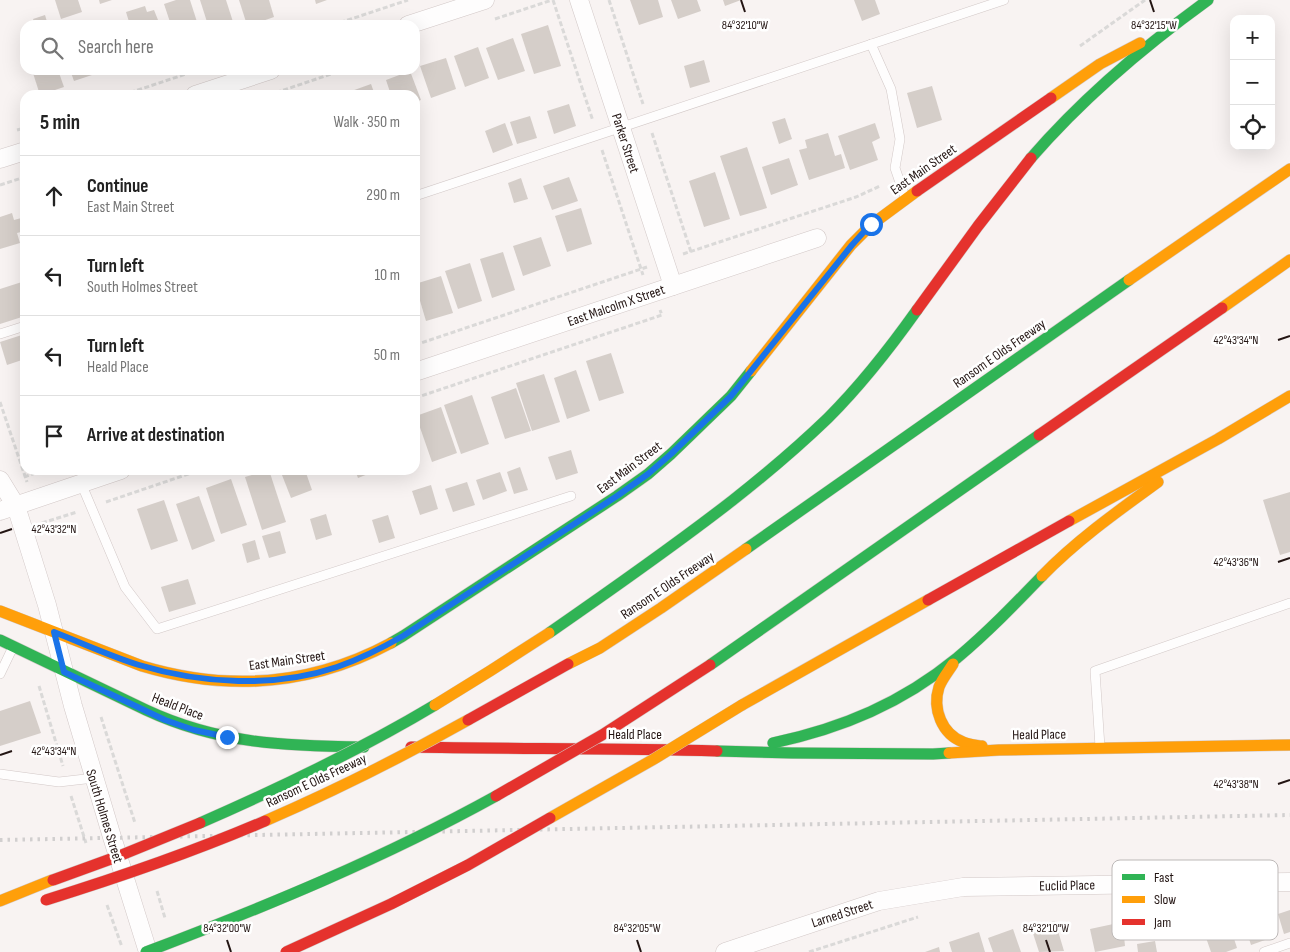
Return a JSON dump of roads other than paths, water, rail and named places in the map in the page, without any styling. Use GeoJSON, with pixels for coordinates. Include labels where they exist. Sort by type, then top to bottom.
{"type":"FeatureCollection","features":[{"type":"Feature","properties":{"kind":"main road"},"geometry":{"type":"LineString","coordinates":[[0,901],[183,831],[361,747],[498,666],[549,633],[739,496],[807,438],[859,383],[895,340],[1002,194],[1040,147],[1114,74],[1171,27],[1208,0]]}},
{"type":"Feature","properties":{"kind":"main road","name":"East Main Street"},"geometry":{"type":"LineString","coordinates":[[0,611],[124,659],[163,672],[185,676],[241,681],[290,677],[337,667],[380,649],[403,636],[617,496],[666,459],[731,396],[871,224],[1100,64],[1171,27]]}},
{"type":"Feature","properties":{"kind":"main road","name":"Ransom E Olds Freeway"},"geometry":{"type":"LineString","coordinates":[[42,902],[114,880],[240,831],[295,807],[427,743],[600,648],[661,608],[1290,169]]}},
{"type":"Feature","properties":{"kind":"main road"},"geometry":{"type":"LineString","coordinates":[[147,952],[248,913],[352,868],[490,800],[585,745],[710,665],[1290,260]]}},
{"type":"Feature","properties":{"kind":"main road"},"geometry":{"type":"LineString","coordinates":[[286,952],[391,904],[468,865],[980,570],[1218,439],[1290,396]]}},
{"type":"Feature","properties":{"kind":"main road"},"geometry":{"type":"LineString","coordinates":[[714,750],[779,742],[812,734],[842,725],[900,698],[956,659],[1086,536],[1218,439]]}},
{"type":"Feature","properties":{"kind":"main road","name":"Heald Place"},"geometry":{"type":"LineString","coordinates":[[0,640],[165,720],[208,733],[271,744],[380,747]]}},
{"type":"Feature","properties":{"kind":"main road"},"geometry":{"type":"LineString","coordinates":[[956,659],[940,686],[938,693],[937,705],[940,720],[952,736],[964,743],[999,750]]}},
{"type":"Feature","properties":{"kind":"main road","name":"Heald Place"},"geometry":{"type":"LineString","coordinates":[[399,747],[933,754],[999,750],[1290,745]]}},
{"type":"Feature","properties":{"kind":"street"},"geometry":{"type":"LineString","coordinates":[[420,21],[484,0]]}},
{"type":"Feature","properties":{"kind":"street","name":"Parker Street"},"geometry":{"type":"LineString","coordinates":[[579,0],[673,286]]}},
{"type":"Feature","properties":{"kind":"street"},"geometry":{"type":"LineString","coordinates":[[210,90],[256,75]]}},
{"type":"Feature","properties":{"kind":"street"},"geometry":{"type":"LineString","coordinates":[[0,159],[20,153]]}},
{"type":"Feature","properties":{"kind":"street","name":"East Malcolm X Street"},"geometry":{"type":"LineString","coordinates":[[420,370],[817,238]]}},
{"type":"Feature","properties":{"kind":"street"},"geometry":{"type":"LineString","coordinates":[[8,508],[106,475]]}},
{"type":"Feature","properties":{"kind":"street","name":"South Holmes Street"},"geometry":{"type":"LineString","coordinates":[[0,485],[47,605],[73,706],[147,952]]}},
{"type":"Feature","properties":{"kind":"street","name":"Euclid Place"},"geometry":{"type":"LineString","coordinates":[[963,887],[1112,885]]}},
{"type":"Feature","properties":{"kind":"street","name":"Larned Street"},"geometry":{"type":"LineString","coordinates":[[725,952],[880,901],[963,887]]}},
{"type":"Feature","properties":{"kind":"lane"},"geometry":{"type":"LineString","coordinates":[[420,194],[1004,0]]}},
{"type":"Feature","properties":{"kind":"lane"},"geometry":{"type":"LineString","coordinates":[[871,44],[891,89],[900,139],[895,168],[906,199]]}},
{"type":"Feature","properties":{"kind":"lane"},"geometry":{"type":"LineString","coordinates":[[0,334],[20,328]]}},
{"type":"Feature","properties":{"kind":"lane"},"geometry":{"type":"LineString","coordinates":[[81,483],[125,587],[157,628],[571,496]]}},
{"type":"Feature","properties":{"kind":"lane"},"geometry":{"type":"LineString","coordinates":[[1100,749],[1095,671],[1290,603]]}},
{"type":"Feature","properties":{"kind":"lane"},"geometry":{"type":"LineString","coordinates":[[0,674],[13,646]]}},
{"type":"Feature","properties":{"kind":"lane"},"geometry":{"type":"LineString","coordinates":[[0,774],[59,782],[94,778]]}},
{"type":"Feature","properties":{"kind":"lane"},"geometry":{"type":"LineString","coordinates":[[1264,952],[1290,944]]}},
{"type":"Feature","properties":{"kind":"railway"},"geometry":{"type":"LineString","coordinates":[[0,840],[1290,815]]}}]}
